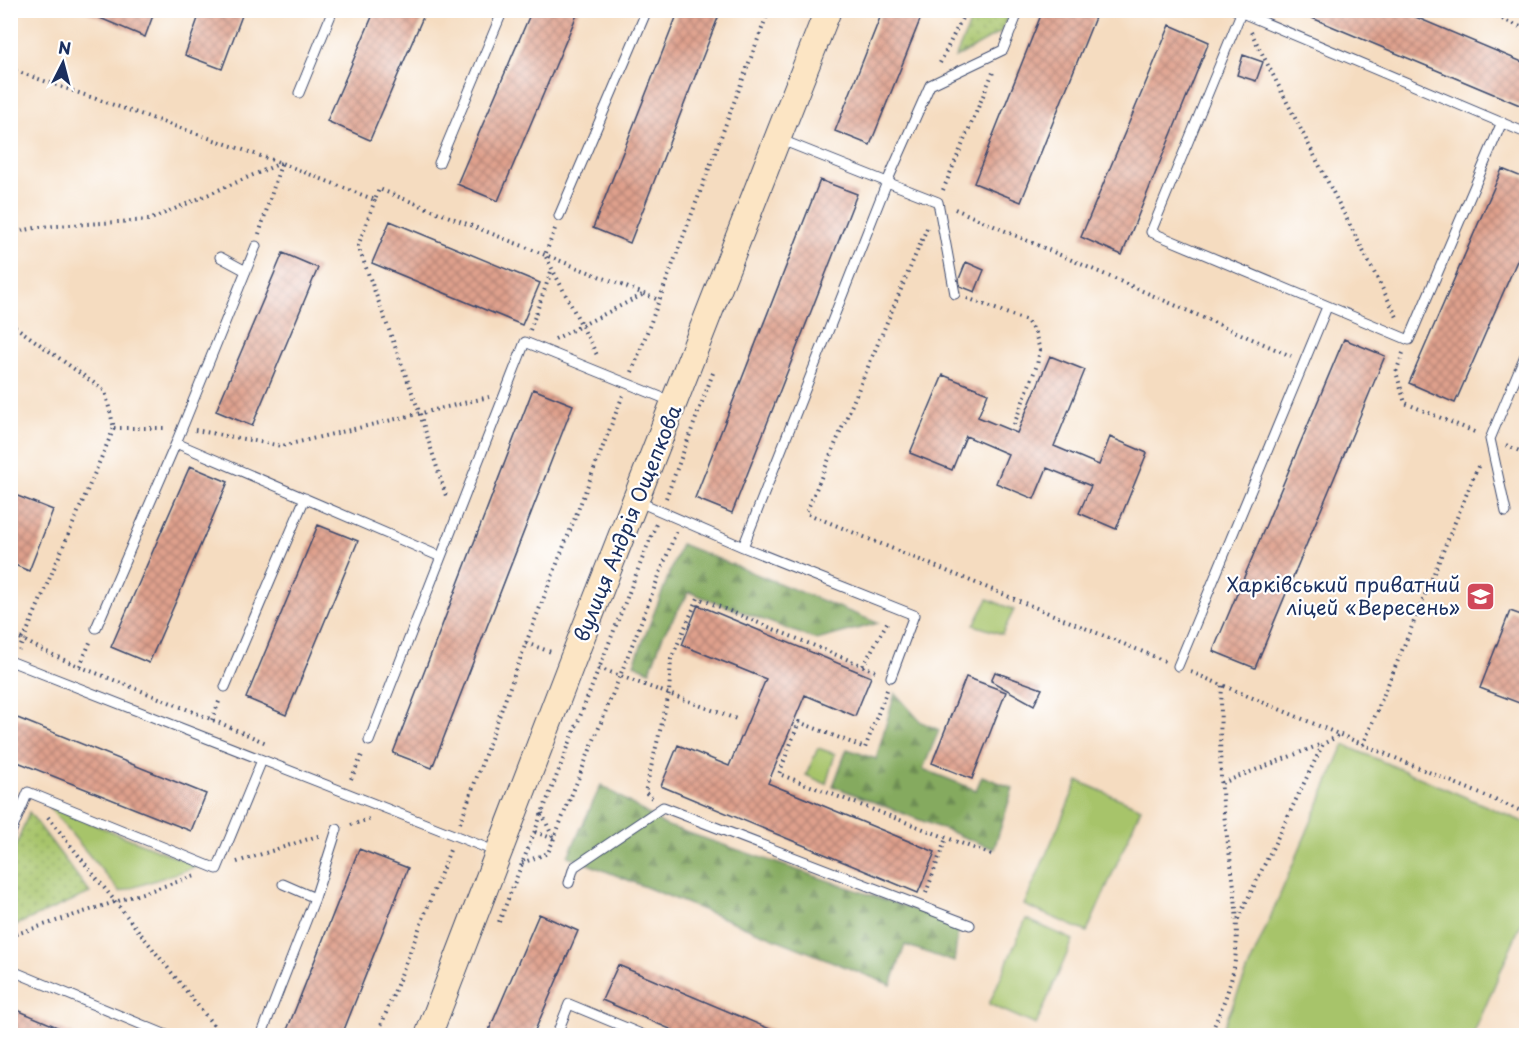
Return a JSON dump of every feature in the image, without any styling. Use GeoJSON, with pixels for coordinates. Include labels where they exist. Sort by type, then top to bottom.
{"type":"FeatureCollection","features":[{"type":"Feature","properties":{"kind":"street","name":"вулиця Андрія Ощепкова"},"geometry":{"type":"LineString","coordinates":[[428,1035],[511,858],[573,659],[828,10]]}},
{"type":"Feature","properties":{"kind":"lane"},"geometry":{"type":"LineString","coordinates":[[299,93],[333,10]]}},
{"type":"Feature","properties":{"kind":"lane"},"geometry":{"type":"LineString","coordinates":[[439,164],[503,10]]}},
{"type":"Feature","properties":{"kind":"lane"},"geometry":{"type":"LineString","coordinates":[[559,216],[647,10]]}},
{"type":"Feature","properties":{"kind":"lane"},"geometry":{"type":"LineString","coordinates":[[742,547],[887,182],[930,85],[1003,50],[1019,10]]}},
{"type":"Feature","properties":{"kind":"lane"},"geometry":{"type":"LineString","coordinates":[[1502,123],[1409,340],[1151,232],[1238,12],[1527,133]]}},
{"type":"Feature","properties":{"kind":"lane"},"geometry":{"type":"LineString","coordinates":[[778,138],[938,202],[955,294]]}},
{"type":"Feature","properties":{"kind":"lane"},"geometry":{"type":"LineString","coordinates":[[96,628],[176,443],[256,246]]}},
{"type":"Feature","properties":{"kind":"lane"},"geometry":{"type":"LineString","coordinates":[[220,257],[246,271]]}},
{"type":"Feature","properties":{"kind":"lane"},"geometry":{"type":"LineString","coordinates":[[1178,666],[1327,307]]}},
{"type":"Feature","properties":{"kind":"lane"},"geometry":{"type":"LineString","coordinates":[[369,741],[525,342],[675,403]]}},
{"type":"Feature","properties":{"kind":"lane"},"geometry":{"type":"LineString","coordinates":[[1506,512],[1490,439],[1527,353]]}},
{"type":"Feature","properties":{"kind":"lane"},"geometry":{"type":"LineString","coordinates":[[176,443],[441,558]]}},
{"type":"Feature","properties":{"kind":"lane"},"geometry":{"type":"LineString","coordinates":[[225,687],[306,498]]}},
{"type":"Feature","properties":{"kind":"lane"},"geometry":{"type":"LineString","coordinates":[[636,501],[742,547],[914,615],[891,677]]}},
{"type":"Feature","properties":{"kind":"lane"},"geometry":{"type":"LineString","coordinates":[[12,662],[511,858]]}},
{"type":"Feature","properties":{"kind":"lane"},"geometry":{"type":"LineString","coordinates":[[10,835],[28,792],[217,869],[262,760]]}},
{"type":"Feature","properties":{"kind":"lane"},"geometry":{"type":"LineString","coordinates":[[569,882],[574,867],[663,807],[970,925]]}},
{"type":"Feature","properties":{"kind":"lane"},"geometry":{"type":"LineString","coordinates":[[261,1035],[315,898],[337,829]]}},
{"type":"Feature","properties":{"kind":"lane"},"geometry":{"type":"LineString","coordinates":[[283,884],[315,898]]}},
{"type":"Feature","properties":{"kind":"lane"},"geometry":{"type":"LineString","coordinates":[[10,970],[169,1035]]}},
{"type":"Feature","properties":{"kind":"lane"},"geometry":{"type":"LineString","coordinates":[[556,1035],[569,1004],[646,1035]]}},
{"type":"Feature","properties":{"kind":"path"},"geometry":{"type":"LineString","coordinates":[[377,1035],[455,836],[526,643],[628,384],[769,10]]}},
{"type":"Feature","properties":{"kind":"path"},"geometry":{"type":"LineString","coordinates":[[930,85],[966,10]]}},
{"type":"Feature","properties":{"kind":"path"},"geometry":{"type":"LineString","coordinates":[[1480,10],[1527,30]]}},
{"type":"Feature","properties":{"kind":"path"},"geometry":{"type":"LineString","coordinates":[[1238,12],[1409,340],[1396,372],[1405,403],[1490,439],[1363,745]]}},
{"type":"Feature","properties":{"kind":"path"},"geometry":{"type":"LineString","coordinates":[[1003,50],[806,513],[1527,813]]}},
{"type":"Feature","properties":{"kind":"path"},"geometry":{"type":"LineString","coordinates":[[10,69],[281,163],[375,200]]}},
{"type":"Feature","properties":{"kind":"path"},"geometry":{"type":"LineString","coordinates":[[10,233],[40,227],[149,220],[281,163]]}},
{"type":"Feature","properties":{"kind":"path"},"geometry":{"type":"LineString","coordinates":[[256,246],[281,163]]}},
{"type":"Feature","properties":{"kind":"path"},"geometry":{"type":"LineString","coordinates":[[455,523],[420,414],[358,246],[379,189],[659,300]]}},
{"type":"Feature","properties":{"kind":"path"},"geometry":{"type":"LineString","coordinates":[[938,202],[1304,362]]}},
{"type":"Feature","properties":{"kind":"path"},"geometry":{"type":"LineString","coordinates":[[559,216],[545,255],[608,376]]}},
{"type":"Feature","properties":{"kind":"path"},"geometry":{"type":"LineString","coordinates":[[525,342],[552,268]]}},
{"type":"Feature","properties":{"kind":"path"},"geometry":{"type":"LineString","coordinates":[[538,347],[644,294]]}},
{"type":"Feature","properties":{"kind":"path"},"geometry":{"type":"LineString","coordinates":[[955,294],[1028,321],[1035,333],[1040,350],[1037,365],[1013,427]]}},
{"type":"Feature","properties":{"kind":"path"},"geometry":{"type":"LineString","coordinates":[[10,323],[105,391],[114,428],[12,662]]}},
{"type":"Feature","properties":{"kind":"path"},"geometry":{"type":"LineString","coordinates":[[114,428],[182,428],[282,446],[505,393]]}},
{"type":"Feature","properties":{"kind":"path"},"geometry":{"type":"LineString","coordinates":[[498,925],[511,858],[535,832],[660,512]]}},
{"type":"Feature","properties":{"kind":"path"},"geometry":{"type":"LineString","coordinates":[[511,858],[548,853],[680,520]]}},
{"type":"Feature","properties":{"kind":"path"},"geometry":{"type":"LineString","coordinates":[[663,807],[645,792],[669,694],[671,658],[698,598],[891,677],[865,748],[799,722],[779,774],[992,855]]}},
{"type":"Feature","properties":{"kind":"path"},"geometry":{"type":"LineString","coordinates":[[72,685],[96,628]]}},
{"type":"Feature","properties":{"kind":"path"},"geometry":{"type":"LineString","coordinates":[[10,632],[80,666],[213,719],[276,748]]}},
{"type":"Feature","properties":{"kind":"path"},"geometry":{"type":"LineString","coordinates":[[526,643],[560,655]]}},
{"type":"Feature","properties":{"kind":"path"},"geometry":{"type":"LineString","coordinates":[[599,668],[739,720]]}},
{"type":"Feature","properties":{"kind":"path"},"geometry":{"type":"LineString","coordinates":[[1210,1035],[1234,968],[1238,920],[1219,739],[1222,685]]}},
{"type":"Feature","properties":{"kind":"path"},"geometry":{"type":"LineString","coordinates":[[205,738],[225,687]]}},
{"type":"Feature","properties":{"kind":"path"},"geometry":{"type":"LineString","coordinates":[[1222,783],[1323,744],[1340,735]]}},
{"type":"Feature","properties":{"kind":"path"},"geometry":{"type":"LineString","coordinates":[[345,793],[369,741]]}},
{"type":"Feature","properties":{"kind":"path"},"geometry":{"type":"LineString","coordinates":[[1238,920],[1323,744]]}},
{"type":"Feature","properties":{"kind":"path"},"geometry":{"type":"LineString","coordinates":[[28,792],[222,1035]]}},
{"type":"Feature","properties":{"kind":"path"},"geometry":{"type":"LineString","coordinates":[[542,813],[554,839]]}},
{"type":"Feature","properties":{"kind":"path"},"geometry":{"type":"LineString","coordinates":[[535,832],[554,839]]}},
{"type":"Feature","properties":{"kind":"path"},"geometry":{"type":"LineString","coordinates":[[921,907],[946,838]]}},
{"type":"Feature","properties":{"kind":"green space"},"geometry":{"type":"Polygon","coordinates":[[[976,10],[1010,11],[1001,32],[955,58],[976,10]]]}},
{"type":"Feature","properties":{"kind":"green space"},"geometry":{"type":"Polygon","coordinates":[[[681,544],[878,623],[817,640],[689,592],[663,635],[650,671],[634,664],[681,544]]]}},
{"type":"Feature","properties":{"kind":"green space"},"geometry":{"type":"Polygon","coordinates":[[[988,599],[1014,610],[1002,634],[974,625],[988,599]]]}},
{"type":"Feature","properties":{"kind":"green space"},"geometry":{"type":"Polygon","coordinates":[[[895,693],[921,722],[939,730],[923,769],[976,790],[982,776],[1013,788],[994,849],[833,786],[847,749],[876,759],[895,693]]]}},
{"type":"Feature","properties":{"kind":"green space"},"geometry":{"type":"Polygon","coordinates":[[[1344,745],[1526,823],[1526,912],[1473,1035],[1220,1035],[1344,745]]]}},
{"type":"Feature","properties":{"kind":"green space"},"geometry":{"type":"Polygon","coordinates":[[[818,748],[835,754],[826,784],[806,775],[818,748]]]}},
{"type":"Feature","properties":{"kind":"green space"},"geometry":{"type":"Polygon","coordinates":[[[1078,781],[1141,808],[1087,932],[1024,905],[1078,781]]]}},
{"type":"Feature","properties":{"kind":"green space"},"geometry":{"type":"Polygon","coordinates":[[[601,785],[665,825],[959,925],[954,962],[905,945],[891,985],[568,856],[601,785]]]}},
{"type":"Feature","properties":{"kind":"green space"},"geometry":{"type":"Polygon","coordinates":[[[48,806],[198,866],[120,892],[48,806]]]}},
{"type":"Feature","properties":{"kind":"green space"},"geometry":{"type":"Polygon","coordinates":[[[29,812],[90,893],[11,927],[11,859],[29,812]]]}},
{"type":"Feature","properties":{"kind":"green space"},"geometry":{"type":"Polygon","coordinates":[[[1026,919],[1073,940],[1036,1025],[989,1004],[1026,919]]]}},
{"type":"Feature","properties":{"kind":"building"},"geometry":{"type":"Polygon","coordinates":[[[81,10],[155,10],[145,37],[81,10]]]}},
{"type":"Feature","properties":{"kind":"building"},"geometry":{"type":"Polygon","coordinates":[[[201,10],[244,10],[222,69],[185,55],[201,10]]]}},
{"type":"Feature","properties":{"kind":"building"},"geometry":{"type":"Polygon","coordinates":[[[375,10],[426,10],[370,140],[327,121],[375,10]]]}},
{"type":"Feature","properties":{"kind":"building"},"geometry":{"type":"Polygon","coordinates":[[[532,10],[579,10],[498,201],[457,184],[532,10]]]}},
{"type":"Feature","properties":{"kind":"building"},"geometry":{"type":"Polygon","coordinates":[[[679,10],[721,10],[630,243],[593,228],[679,10]]]}},
{"type":"Feature","properties":{"kind":"building"},"geometry":{"type":"Polygon","coordinates":[[[883,10],[924,10],[870,145],[835,131],[883,10]]]}},
{"type":"Feature","properties":{"kind":"building"},"geometry":{"type":"Polygon","coordinates":[[[1043,10],[1098,10],[1021,202],[974,183],[1043,10]]]}},
{"type":"Feature","properties":{"kind":"building"},"geometry":{"type":"Polygon","coordinates":[[[1293,10],[1399,10],[1527,64],[1527,108],[1293,10]]]}},
{"type":"Feature","properties":{"kind":"building"},"geometry":{"type":"Polygon","coordinates":[[[1170,25],[1209,42],[1122,255],[1081,237],[1170,25]]]}},
{"type":"Feature","properties":{"kind":"building"},"geometry":{"type":"Polygon","coordinates":[[[1243,55],[1263,62],[1256,81],[1237,75],[1243,55]]]}},
{"type":"Feature","properties":{"kind":"building"},"geometry":{"type":"Polygon","coordinates":[[[1502,169],[1527,179],[1527,238],[1455,403],[1409,383],[1502,169]]]}},
{"type":"Feature","properties":{"kind":"building"},"geometry":{"type":"Polygon","coordinates":[[[820,180],[857,194],[732,513],[695,498],[820,180]]]}},
{"type":"Feature","properties":{"kind":"building"},"geometry":{"type":"Polygon","coordinates":[[[390,221],[540,283],[522,325],[372,263],[390,221]]]}},
{"type":"Feature","properties":{"kind":"building"},"geometry":{"type":"Polygon","coordinates":[[[283,253],[318,268],[252,426],[216,411],[283,253]]]}},
{"type":"Feature","properties":{"kind":"building"},"geometry":{"type":"Polygon","coordinates":[[[966,262],[984,270],[975,292],[960,286],[959,279],[966,262]]]}},
{"type":"Feature","properties":{"kind":"building"},"geometry":{"type":"Polygon","coordinates":[[[1344,339],[1385,356],[1255,668],[1213,651],[1344,339]]]}},
{"type":"Feature","properties":{"kind":"building"},"geometry":{"type":"Polygon","coordinates":[[[1050,356],[1085,370],[1054,446],[1099,465],[1110,437],[1147,453],[1116,529],[1079,513],[1091,486],[1047,468],[1034,499],[996,483],[1008,454],[966,436],[952,470],[910,453],[943,375],[988,393],[978,417],[1017,433],[1050,356]]]}},
{"type":"Feature","properties":{"kind":"building"},"geometry":{"type":"Polygon","coordinates":[[[533,389],[573,405],[432,768],[393,753],[533,389]]]}},
{"type":"Feature","properties":{"kind":"building"},"geometry":{"type":"Polygon","coordinates":[[[190,466],[228,482],[149,663],[111,647],[190,466]]]}},
{"type":"Feature","properties":{"kind":"building"},"geometry":{"type":"Polygon","coordinates":[[[10,493],[53,510],[29,571],[10,563],[10,493]]]}},
{"type":"Feature","properties":{"kind":"building"},"geometry":{"type":"Polygon","coordinates":[[[318,525],[358,541],[286,715],[246,698],[318,525]]]}},
{"type":"Feature","properties":{"kind":"building"},"geometry":{"type":"Polygon","coordinates":[[[698,605],[871,677],[855,716],[805,695],[768,783],[935,852],[918,893],[661,786],[678,745],[729,766],[766,679],[682,645],[698,605]]]}},
{"type":"Feature","properties":{"kind":"building"},"geometry":{"type":"Polygon","coordinates":[[[1510,611],[1527,617],[1527,706],[1480,688],[1510,611]]]}},
{"type":"Feature","properties":{"kind":"building"},"geometry":{"type":"Polygon","coordinates":[[[995,672],[1042,689],[1034,705],[991,681],[995,672]]]}},
{"type":"Feature","properties":{"kind":"building"},"geometry":{"type":"Polygon","coordinates":[[[966,677],[1006,692],[972,779],[932,763],[966,677]]]}},
{"type":"Feature","properties":{"kind":"building"},"geometry":{"type":"Polygon","coordinates":[[[10,715],[206,794],[191,831],[10,759],[10,715]]]}},
{"type":"Feature","properties":{"kind":"building"},"geometry":{"type":"Polygon","coordinates":[[[359,849],[408,868],[342,1035],[285,1035],[359,849]]]}},
{"type":"Feature","properties":{"kind":"building"},"geometry":{"type":"Polygon","coordinates":[[[539,914],[578,931],[533,1035],[487,1035],[539,914]]]}},
{"type":"Feature","properties":{"kind":"building"},"geometry":{"type":"Polygon","coordinates":[[[618,965],[784,1035],[684,1035],[602,1000],[618,965]]]}},
{"type":"Feature","properties":{"kind":"building"},"geometry":{"type":"Polygon","coordinates":[[[10,1007],[76,1035],[10,1035],[10,1007]]]}},
{"type":"Feature","properties":{"kind":"place","name":"Харківський приватний ліцей «Вересень»"},"geometry":{"type":"Point","coordinates":[1481,596]}}]}
